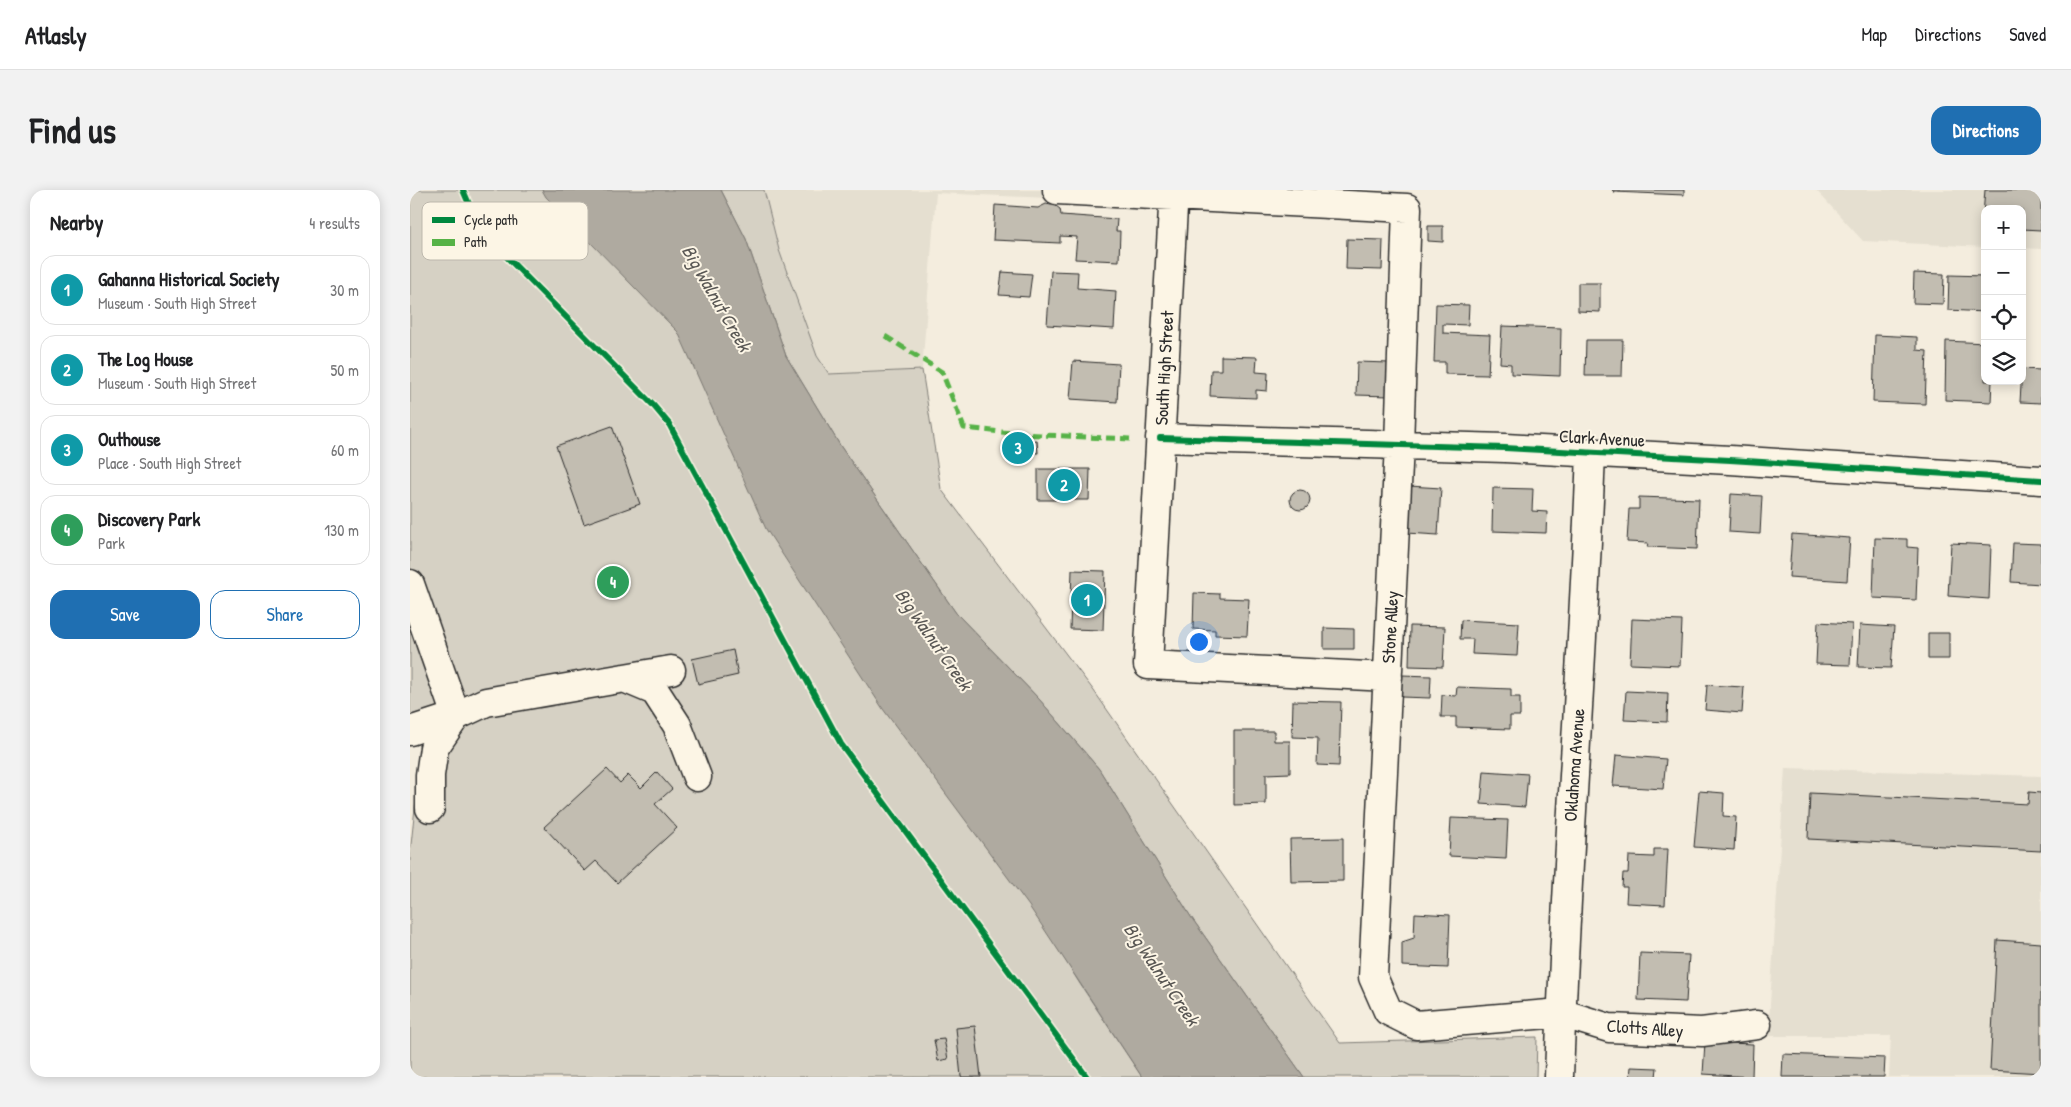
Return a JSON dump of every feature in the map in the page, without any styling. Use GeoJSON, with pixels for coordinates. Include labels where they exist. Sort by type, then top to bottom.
{"type":"FeatureCollection","features":[{"type":"Feature","properties":{"kind":"street"},"geometry":{"type":"LineString","coordinates":[[1057,190],[1174,194]]}},
{"type":"Feature","properties":{"kind":"street","name":"Stone Alley"},"geometry":{"type":"LineString","coordinates":[[1174,194],[1407,208],[1399,445],[1372,977],[1388,1011],[1416,1025]]}},
{"type":"Feature","properties":{"kind":"street","name":"South High Street"},"geometry":{"type":"LineString","coordinates":[[1174,194],[1148,665],[1388,677]]}},
{"type":"Feature","properties":{"kind":"street","name":"Clark Avenue"},"geometry":{"type":"LineString","coordinates":[[1160,438],[1591,453],[2041,480]]}},
{"type":"Feature","properties":{"kind":"street","name":"Oklahoma Avenue"},"geometry":{"type":"LineString","coordinates":[[1558,1077],[1566,899],[1585,598],[1591,453]]}},
{"type":"Feature","properties":{"kind":"street"},"geometry":{"type":"LineString","coordinates":[[410,584],[456,716]]}},
{"type":"Feature","properties":{"kind":"street"},"geometry":{"type":"LineString","coordinates":[[410,732],[456,716],[486,702],[671,670]]}},
{"type":"Feature","properties":{"kind":"street"},"geometry":{"type":"LineString","coordinates":[[624,678],[655,691],[677,726],[698,777]]}},
{"type":"Feature","properties":{"kind":"street"},"geometry":{"type":"LineString","coordinates":[[430,808],[430,775],[434,748],[456,716]]}},
{"type":"Feature","properties":{"kind":"street","name":"Clotts Alley"},"geometry":{"type":"LineString","coordinates":[[1416,1025],[1561,1013],[1609,1028],[1702,1032],[1757,1025]]}},
{"type":"Feature","properties":{"kind":"shaded area"},"geometry":{"type":"Polygon","coordinates":[[[410,190],[597,190],[657,310],[678,332],[1080,984],[1142,1077],[410,1077],[410,854],[424,724],[410,722],[410,190]]]}},
{"type":"Feature","properties":{"kind":"shaded area"},"geometry":{"type":"Polygon","coordinates":[[[721,190],[764,190],[779,250],[817,356],[829,374],[922,370],[941,489],[1094,691],[1340,1043],[1537,1037],[1536,1077],[1304,1077],[1191,917],[1099,769],[1039,699],[956,613],[841,447],[786,356],[746,239],[721,190]]]}},
{"type":"Feature","properties":{"kind":"shaded area"},"geometry":{"type":"Polygon","coordinates":[[[764,190],[1183,190],[1182,204],[936,193],[922,370],[829,374],[817,356],[779,250],[764,190]]]}},
{"type":"Feature","properties":{"kind":"shaded area"},"geometry":{"type":"Polygon","coordinates":[[[1816,190],[2041,190],[2041,249],[2026,248],[2026,205],[1981,205],[1981,247],[1863,241],[1816,190]]]}},
{"type":"Feature","properties":{"kind":"shaded area"},"geometry":{"type":"Polygon","coordinates":[[[1785,768],[2041,776],[2041,1077],[1889,1077],[1891,1036],[1768,1036],[1785,768]]]}},
{"type":"Feature","properties":{"kind":"water","name":"Big Walnut Creek"},"geometry":{"type":"Polygon","coordinates":[[[542,190],[721,190],[746,239],[786,356],[841,447],[956,613],[1039,699],[1099,769],[1191,917],[1304,1077],[1142,1077],[1029,906],[883,709],[766,529],[678,332],[588,240],[588,202],[551,202],[542,190]]]}},
{"type":"Feature","properties":{"kind":"building"},"geometry":{"type":"Polygon","coordinates":[[[1612,190],[1684,190],[1684,195],[1614,192],[1612,190]]]}},
{"type":"Feature","properties":{"kind":"building"},"geometry":{"type":"Polygon","coordinates":[[[1985,190],[2041,190],[2041,230],[2026,229],[2026,205],[1984,205],[1985,190]]]}},
{"type":"Feature","properties":{"kind":"building"},"geometry":{"type":"Polygon","coordinates":[[[1046,204],[1056,206],[1060,209],[1061,215],[1117,219],[1116,231],[1120,231],[1119,261],[1075,259],[1077,237],[1060,236],[1060,243],[993,240],[995,205],[1038,208],[1046,204]]]}},
{"type":"Feature","properties":{"kind":"building"},"geometry":{"type":"Polygon","coordinates":[[[1428,226],[1443,226],[1443,242],[1428,241],[1428,226]]]}},
{"type":"Feature","properties":{"kind":"building"},"geometry":{"type":"Polygon","coordinates":[[[1347,239],[1383,240],[1382,270],[1346,269],[1347,239]]]}},
{"type":"Feature","properties":{"kind":"building"},"geometry":{"type":"Polygon","coordinates":[[[1051,271],[1078,272],[1077,288],[1116,291],[1114,329],[1047,325],[1051,271]]]}},
{"type":"Feature","properties":{"kind":"building"},"geometry":{"type":"Polygon","coordinates":[[[1002,272],[1032,274],[1029,297],[999,295],[1002,272]]]}},
{"type":"Feature","properties":{"kind":"building"},"geometry":{"type":"Polygon","coordinates":[[[1914,273],[1944,274],[1943,304],[1913,303],[1914,273]]]}},
{"type":"Feature","properties":{"kind":"building"},"geometry":{"type":"Polygon","coordinates":[[[1949,275],[1981,276],[1981,312],[1948,310],[1949,275]]]}},
{"type":"Feature","properties":{"kind":"building"},"geometry":{"type":"Polygon","coordinates":[[[1578,283],[1600,283],[1600,312],[1578,311],[1578,283]]]}},
{"type":"Feature","properties":{"kind":"building"},"geometry":{"type":"Polygon","coordinates":[[[1436,304],[1469,305],[1468,325],[1443,324],[1443,333],[1490,335],[1488,375],[1445,374],[1445,362],[1434,362],[1436,304]]]}},
{"type":"Feature","properties":{"kind":"building"},"geometry":{"type":"Polygon","coordinates":[[[1502,326],[1561,328],[1560,376],[1511,374],[1511,364],[1500,363],[1502,326]]]}},
{"type":"Feature","properties":{"kind":"building"},"geometry":{"type":"Polygon","coordinates":[[[1875,335],[1917,337],[1917,350],[1927,351],[1925,404],[1873,402],[1875,335]]]}},
{"type":"Feature","properties":{"kind":"building"},"geometry":{"type":"Polygon","coordinates":[[[1586,340],[1623,340],[1622,376],[1585,376],[1586,340]]]}},
{"type":"Feature","properties":{"kind":"building"},"geometry":{"type":"Polygon","coordinates":[[[1946,341],[1981,343],[1981,385],[1992,385],[1991,402],[1945,400],[1946,341]]]}},
{"type":"Feature","properties":{"kind":"building"},"geometry":{"type":"Polygon","coordinates":[[[1221,356],[1257,357],[1256,372],[1268,373],[1267,391],[1256,390],[1256,398],[1210,396],[1211,370],[1221,370],[1221,356]]]}},
{"type":"Feature","properties":{"kind":"building"},"geometry":{"type":"Polygon","coordinates":[[[1073,361],[1119,364],[1117,402],[1070,399],[1073,361]]]}},
{"type":"Feature","properties":{"kind":"building"},"geometry":{"type":"Polygon","coordinates":[[[1357,362],[1390,363],[1389,396],[1356,395],[1357,362]]]}},
{"type":"Feature","properties":{"kind":"building"},"geometry":{"type":"Polygon","coordinates":[[[2026,369],[2041,370],[2041,403],[2020,402],[2021,385],[2026,385],[2026,369]]]}},
{"type":"Feature","properties":{"kind":"building"},"geometry":{"type":"Polygon","coordinates":[[[612,426],[640,504],[584,524],[556,446],[612,426]]]}},
{"type":"Feature","properties":{"kind":"building"},"geometry":{"type":"Polygon","coordinates":[[[1037,440],[1038,453],[1026,453],[1025,441],[1037,440]]]}},
{"type":"Feature","properties":{"kind":"building"},"geometry":{"type":"Polygon","coordinates":[[[1038,469],[1090,469],[1089,500],[1038,500],[1038,469]]]}},
{"type":"Feature","properties":{"kind":"building"},"geometry":{"type":"Polygon","coordinates":[[[1409,486],[1441,488],[1438,535],[1407,533],[1409,486]]]}},
{"type":"Feature","properties":{"kind":"building"},"geometry":{"type":"Polygon","coordinates":[[[1493,488],[1533,489],[1532,511],[1547,512],[1546,533],[1492,531],[1493,488]]]}},
{"type":"Feature","properties":{"kind":"building"},"geometry":{"type":"Polygon","coordinates":[[[1300,490],[1307,493],[1310,500],[1307,507],[1300,510],[1293,507],[1290,500],[1293,493],[1300,490]]]}},
{"type":"Feature","properties":{"kind":"building"},"geometry":{"type":"Polygon","coordinates":[[[1731,494],[1762,496],[1760,534],[1729,532],[1731,494]]]}},
{"type":"Feature","properties":{"kind":"building"},"geometry":{"type":"Polygon","coordinates":[[[1639,497],[1699,499],[1697,549],[1647,547],[1648,543],[1627,542],[1629,509],[1639,509],[1639,497]]]}},
{"type":"Feature","properties":{"kind":"building"},"geometry":{"type":"Polygon","coordinates":[[[1792,534],[1850,538],[1847,581],[1789,577],[1792,534]]]}},
{"type":"Feature","properties":{"kind":"building"},"geometry":{"type":"Polygon","coordinates":[[[1875,538],[1907,539],[1907,547],[1918,548],[1916,600],[1873,598],[1875,538]]]}},
{"type":"Feature","properties":{"kind":"building"},"geometry":{"type":"Polygon","coordinates":[[[1951,543],[1991,545],[1989,599],[1948,596],[1951,543]]]}},
{"type":"Feature","properties":{"kind":"building"},"geometry":{"type":"Polygon","coordinates":[[[2013,543],[2041,544],[2041,584],[2011,582],[2013,543]]]}},
{"type":"Feature","properties":{"kind":"building"},"geometry":{"type":"Polygon","coordinates":[[[1072,570],[1105,571],[1103,630],[1070,629],[1072,570]]]}},
{"type":"Feature","properties":{"kind":"building"},"geometry":{"type":"Polygon","coordinates":[[[1194,593],[1220,594],[1220,598],[1249,599],[1247,636],[1215,635],[1215,630],[1193,629],[1194,593]]]}},
{"type":"Feature","properties":{"kind":"building"},"geometry":{"type":"Polygon","coordinates":[[[1632,619],[1682,621],[1680,666],[1630,664],[1632,619]]]}},
{"type":"Feature","properties":{"kind":"building"},"geometry":{"type":"Polygon","coordinates":[[[1461,620],[1519,623],[1517,656],[1472,654],[1473,639],[1460,639],[1461,620]]]}},
{"type":"Feature","properties":{"kind":"building"},"geometry":{"type":"Polygon","coordinates":[[[1818,622],[1852,624],[1850,665],[1816,664],[1818,622]]]}},
{"type":"Feature","properties":{"kind":"building"},"geometry":{"type":"Polygon","coordinates":[[[1860,625],[1894,627],[1891,668],[1858,667],[1860,625]]]}},
{"type":"Feature","properties":{"kind":"building"},"geometry":{"type":"Polygon","coordinates":[[[1410,626],[1445,627],[1443,667],[1409,666],[1410,626]]]}},
{"type":"Feature","properties":{"kind":"building"},"geometry":{"type":"Polygon","coordinates":[[[1324,628],[1354,629],[1354,649],[1324,649],[1324,628]]]}},
{"type":"Feature","properties":{"kind":"building"},"geometry":{"type":"Polygon","coordinates":[[[1928,633],[1949,633],[1949,659],[1928,659],[1928,633]]]}},
{"type":"Feature","properties":{"kind":"building"},"geometry":{"type":"Polygon","coordinates":[[[733,650],[738,675],[698,684],[692,659],[733,650]]]}},
{"type":"Feature","properties":{"kind":"building"},"geometry":{"type":"Polygon","coordinates":[[[1402,675],[1431,676],[1430,698],[1401,697],[1402,675]]]}},
{"type":"Feature","properties":{"kind":"building"},"geometry":{"type":"Polygon","coordinates":[[[1707,685],[1744,687],[1742,713],[1705,710],[1707,685]]]}},
{"type":"Feature","properties":{"kind":"building"},"geometry":{"type":"Polygon","coordinates":[[[1457,687],[1511,689],[1511,697],[1520,697],[1520,716],[1510,716],[1510,729],[1456,727],[1456,717],[1441,717],[1442,695],[1456,696],[1457,687]]]}},
{"type":"Feature","properties":{"kind":"building"},"geometry":{"type":"Polygon","coordinates":[[[1626,691],[1668,693],[1667,722],[1624,720],[1626,691]]]}},
{"type":"Feature","properties":{"kind":"building"},"geometry":{"type":"Polygon","coordinates":[[[1293,701],[1341,702],[1339,766],[1317,765],[1318,738],[1292,737],[1293,701]]]}},
{"type":"Feature","properties":{"kind":"building"},"geometry":{"type":"Polygon","coordinates":[[[1234,731],[1274,731],[1274,741],[1290,741],[1290,773],[1266,774],[1266,804],[1234,805],[1234,731]]]}},
{"type":"Feature","properties":{"kind":"building"},"geometry":{"type":"Polygon","coordinates":[[[1616,755],[1666,759],[1663,789],[1613,786],[1616,755]]]}},
{"type":"Feature","properties":{"kind":"building"},"geometry":{"type":"Polygon","coordinates":[[[607,769],[620,783],[628,775],[641,788],[657,772],[672,789],[655,804],[677,828],[617,883],[596,861],[585,871],[544,827],[607,769]]]}},
{"type":"Feature","properties":{"kind":"building"},"geometry":{"type":"Polygon","coordinates":[[[1484,771],[1528,774],[1525,807],[1481,804],[1484,771]]]}},
{"type":"Feature","properties":{"kind":"building"},"geometry":{"type":"Polygon","coordinates":[[[1699,791],[1724,793],[1723,816],[1736,817],[1734,850],[1694,847],[1699,791]]]}},
{"type":"Feature","properties":{"kind":"building"},"geometry":{"type":"Polygon","coordinates":[[[2029,792],[2041,793],[2041,851],[1808,839],[1810,793],[2028,804],[2029,792]]]}},
{"type":"Feature","properties":{"kind":"building"},"geometry":{"type":"Polygon","coordinates":[[[1451,818],[1508,820],[1506,859],[1449,856],[1451,818]]]}},
{"type":"Feature","properties":{"kind":"building"},"geometry":{"type":"Polygon","coordinates":[[[1343,838],[1343,881],[1291,882],[1290,839],[1343,838]]]}},
{"type":"Feature","properties":{"kind":"building"},"geometry":{"type":"Polygon","coordinates":[[[1654,849],[1668,849],[1665,905],[1626,903],[1627,887],[1622,887],[1623,873],[1628,873],[1629,856],[1654,857],[1654,849]]]}},
{"type":"Feature","properties":{"kind":"building"},"geometry":{"type":"Polygon","coordinates":[[[1415,913],[1450,915],[1448,968],[1402,966],[1402,942],[1414,938],[1415,913]]]}},
{"type":"Feature","properties":{"kind":"building"},"geometry":{"type":"Polygon","coordinates":[[[1997,940],[2041,943],[2041,1073],[1990,1070],[1997,940]]]}},
{"type":"Feature","properties":{"kind":"building"},"geometry":{"type":"Polygon","coordinates":[[[1640,953],[1689,955],[1686,1002],[1638,1000],[1640,953]]]}},
{"type":"Feature","properties":{"kind":"building"},"geometry":{"type":"Polygon","coordinates":[[[975,1026],[981,1077],[961,1077],[956,1028],[975,1026]]]}},
{"type":"Feature","properties":{"kind":"building"},"geometry":{"type":"Polygon","coordinates":[[[944,1039],[948,1059],[938,1061],[934,1040],[944,1039]]]}},
{"type":"Feature","properties":{"kind":"building"},"geometry":{"type":"Polygon","coordinates":[[[1705,1042],[1753,1044],[1752,1077],[1703,1074],[1705,1042]]]}},
{"type":"Feature","properties":{"kind":"building"},"geometry":{"type":"Polygon","coordinates":[[[1783,1054],[1885,1058],[1884,1077],[1782,1077],[1783,1054]]]}},
{"type":"Feature","properties":{"kind":"building"},"geometry":{"type":"Polygon","coordinates":[[[1631,1067],[1657,1068],[1656,1077],[1630,1077],[1631,1067]]]}},
{"type":"Feature","properties":{"kind":"marked path"},"geometry":{"type":"LineString","coordinates":[[885,336],[942,372],[964,428],[1021,434],[1130,439]]}},
{"type":"Feature","properties":{"kind":"cycle path"},"geometry":{"type":"LineString","coordinates":[[463,190],[468,202]]}},
{"type":"Feature","properties":{"kind":"cycle path"},"geometry":{"type":"LineString","coordinates":[[510,260],[653,405],[669,424],[841,744],[1087,1077]]}},
{"type":"Feature","properties":{"kind":"cycle path"},"geometry":{"type":"LineString","coordinates":[[1160,438],[1505,448],[2041,480]]}},
{"type":"Feature","properties":{"kind":"place","name":"Outhouse"},"geometry":{"type":"Point","coordinates":[1018,448]}},
{"type":"Feature","properties":{"kind":"place","name":"The Log House"},"geometry":{"type":"Point","coordinates":[1064,485]}},
{"type":"Feature","properties":{"kind":"place","name":"Discovery Park"},"geometry":{"type":"Point","coordinates":[613,582]}},
{"type":"Feature","properties":{"kind":"place","name":"Gahanna Historical Society"},"geometry":{"type":"Point","coordinates":[1087,600]}}]}
